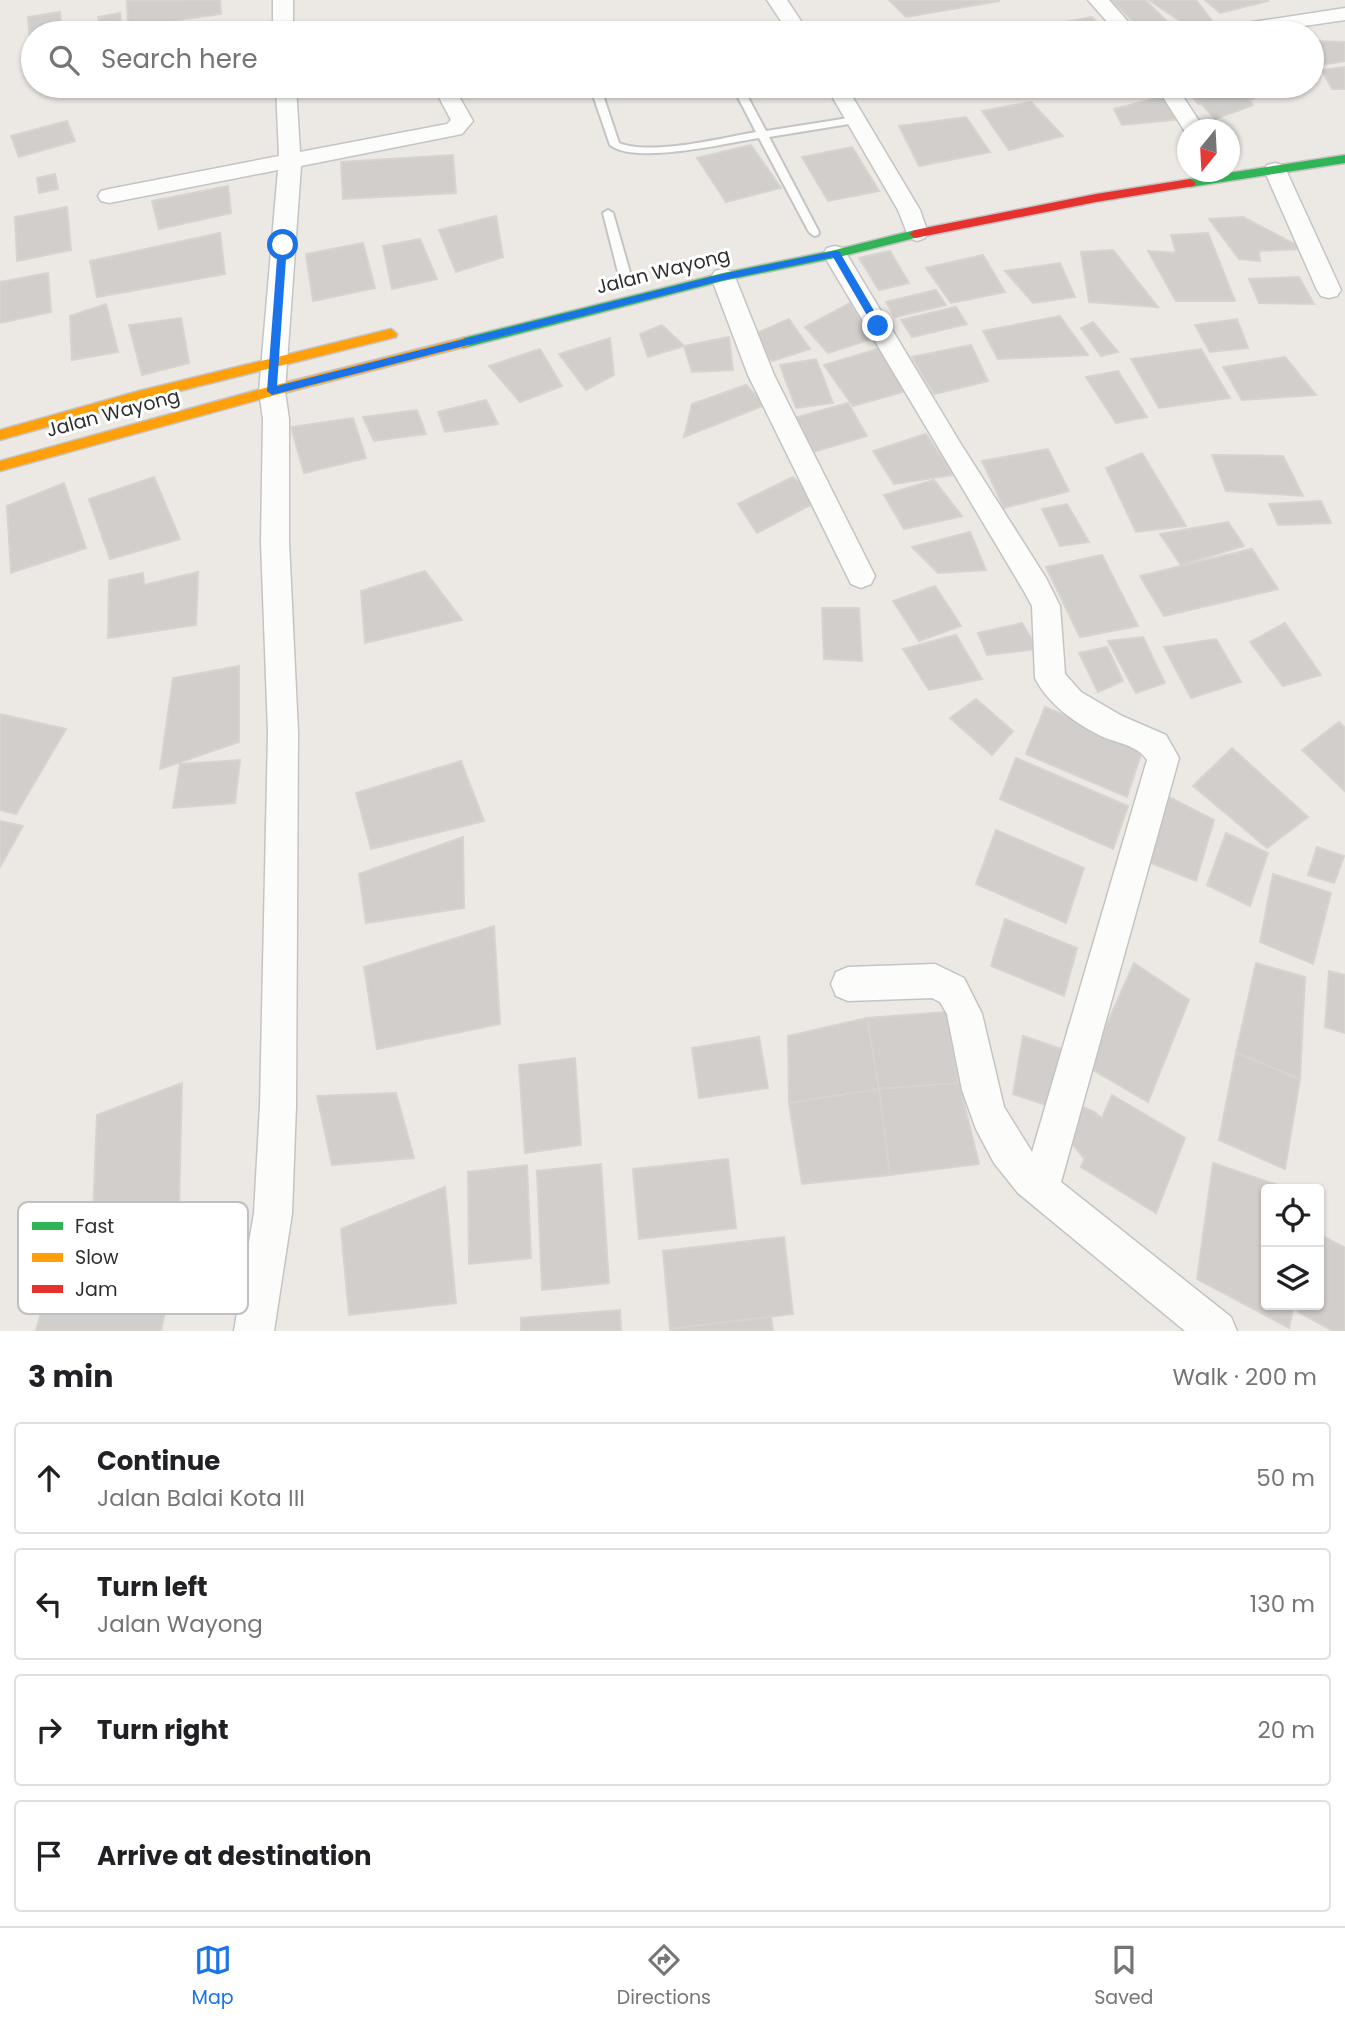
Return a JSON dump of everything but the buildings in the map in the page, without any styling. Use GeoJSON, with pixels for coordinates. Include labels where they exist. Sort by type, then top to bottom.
{"type":"FeatureCollection","features":[{"type":"Feature","properties":{"kind":"street"},"geometry":{"type":"LineString","coordinates":[[283,0],[283,21]]}},
{"type":"Feature","properties":{"kind":"street"},"geometry":{"type":"LineString","coordinates":[[777,0],[791,21]]}},
{"type":"Feature","properties":{"kind":"street"},"geometry":{"type":"LineString","coordinates":[[1098,0],[1117,21]]}},
{"type":"Feature","properties":{"kind":"street"},"geometry":{"type":"LineString","coordinates":[[1295,21],[1345,13]]}},
{"type":"Feature","properties":{"kind":"street"},"geometry":{"type":"LineString","coordinates":[[254,1331],[273,1213],[278,1106],[283,732],[275,542],[276,419],[273,377],[290,161],[287,98]]}},
{"type":"Feature","properties":{"kind":"street"},"geometry":{"type":"LineString","coordinates":[[109,197],[454,129],[462,121],[449,98]]}},
{"type":"Feature","properties":{"kind":"street"},"geometry":{"type":"LineString","coordinates":[[843,98],[909,210],[917,233]]}},
{"type":"Feature","properties":{"kind":"street"},"geometry":{"type":"LineString","coordinates":[[1174,98],[1188,119]]}},
{"type":"Feature","properties":{"kind":"street","name":"Jalan Wayong"},"geometry":{"type":"LineString","coordinates":[[0,435],[723,277],[820,237],[917,233],[1096,198],[1345,159]]}},
{"type":"Feature","properties":{"kind":"street"},"geometry":{"type":"LineString","coordinates":[[1275,170],[1329,290]]}},
{"type":"Feature","properties":{"kind":"street"},"geometry":{"type":"LineString","coordinates":[[820,237],[1036,586],[1046,606],[1050,678],[1070,701],[1111,726],[1144,738],[1155,745],[1163,758],[1040,1189]]}},
{"type":"Feature","properties":{"kind":"street"},"geometry":{"type":"LineString","coordinates":[[723,277],[761,375],[861,576]]}},
{"type":"Feature","properties":{"kind":"street","name":"Jalan Wayong"},"geometry":{"type":"LineString","coordinates":[[0,466],[273,377],[402,331]]}},
{"type":"Feature","properties":{"kind":"street"},"geometry":{"type":"LineString","coordinates":[[848,984],[935,981],[952,990],[964,1016],[984,1104],[1015,1162],[1040,1189],[1217,1331]]}},
{"type":"Feature","properties":{"kind":"lane"},"geometry":{"type":"LineString","coordinates":[[599,98],[615,145],[627,150],[665,150],[855,120]]}},
{"type":"Feature","properties":{"kind":"lane"},"geometry":{"type":"LineString","coordinates":[[743,98],[761,135],[820,237]]}},
{"type":"Feature","properties":{"kind":"lane"},"geometry":{"type":"LineString","coordinates":[[608,213],[625,276]]}},
{"type":"Feature","properties":{"kind":"traffic: fast"},"geometry":{"type":"LineString","coordinates":[[1190,183],[1345,159]]}},
{"type":"Feature","properties":{"kind":"traffic: fast"},"geometry":{"type":"LineString","coordinates":[[463,343],[723,277],[915,234]]}},
{"type":"Feature","properties":{"kind":"traffic: slow"},"geometry":{"type":"LineString","coordinates":[[0,435],[139,396],[391,334]]}},
{"type":"Feature","properties":{"kind":"traffic: slow"},"geometry":{"type":"LineString","coordinates":[[0,466],[272,391],[463,343]]}},
{"type":"Feature","properties":{"kind":"traffic: jam"},"geometry":{"type":"LineString","coordinates":[[915,234],[1096,198],[1190,183]]}},
{"type":"Feature","properties":{"kind":"route"},"geometry":{"type":"LineString","coordinates":[[283,245],[272,391],[723,277],[835,254],[878,326]]}}]}
